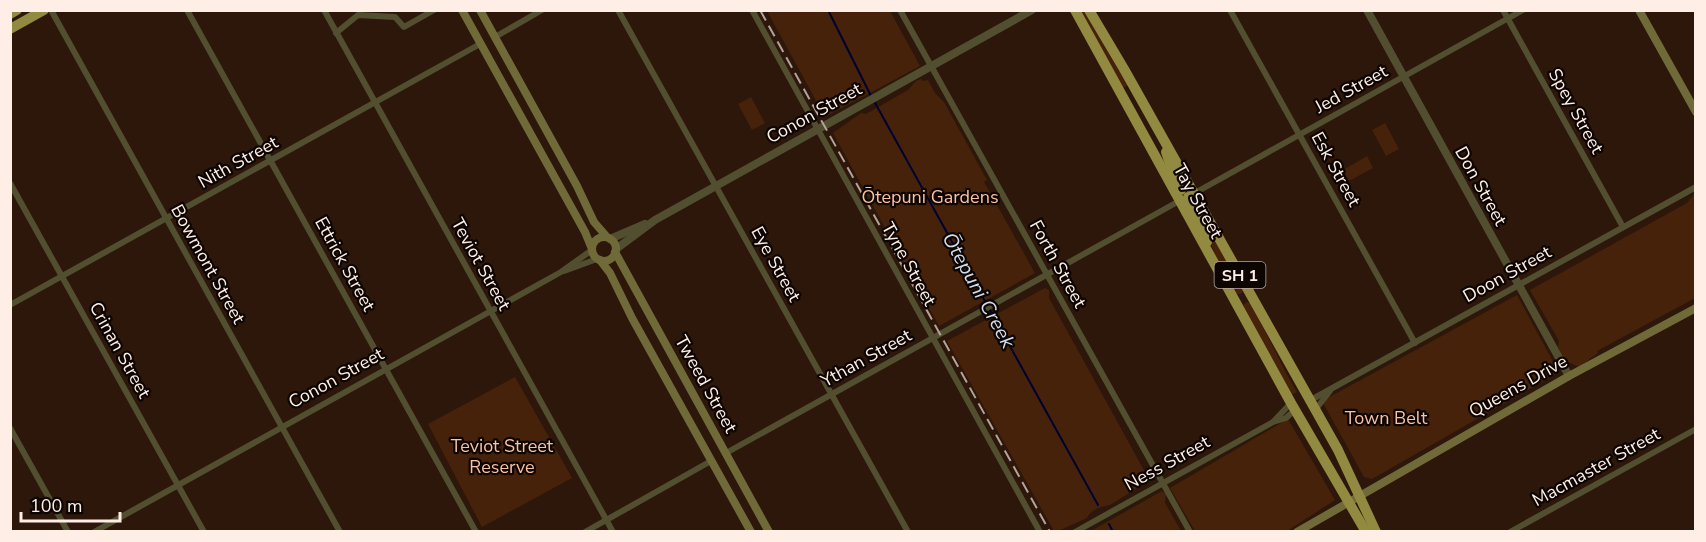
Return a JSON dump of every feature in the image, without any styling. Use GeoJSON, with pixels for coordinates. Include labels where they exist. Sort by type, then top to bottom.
{"type":"FeatureCollection","features":[{"type":"Feature","properties":{"kind":"highway"},"geometry":{"type":"LineString","coordinates":[[10,14],[17,10]]}},
{"type":"Feature","properties":{"kind":"highway"},"geometry":{"type":"LineString","coordinates":[[10,29],[44,10]]}},
{"type":"Feature","properties":{"kind":"highway","name":"Tay Street"},"geometry":{"type":"LineString","coordinates":[[1075,10],[1136,122],[1250,294],[1338,450],[1366,531]]}},
{"type":"Feature","properties":{"kind":"highway"},"geometry":{"type":"LineString","coordinates":[[1089,10],[1160,132],[1174,176],[1187,197]]}},
{"type":"Feature","properties":{"kind":"highway"},"geometry":{"type":"LineString","coordinates":[[1136,122],[1140,111],[1149,112]]}},
{"type":"Feature","properties":{"kind":"highway","name":"Tay Street"},"geometry":{"type":"LineString","coordinates":[[1187,197],[1216,268],[1303,424],[1376,531]]}},
{"type":"Feature","properties":{"kind":"highway"},"geometry":{"type":"LineString","coordinates":[[1236,303],[1250,294]]}},
{"type":"Feature","properties":{"kind":"highway"},"geometry":{"type":"LineString","coordinates":[[1293,406],[1300,401],[1300,385]]}},
{"type":"Feature","properties":{"kind":"highway"},"geometry":{"type":"LineString","coordinates":[[1303,424],[1305,411],[1312,405]]}},
{"type":"Feature","properties":{"kind":"main road"},"geometry":{"type":"LineString","coordinates":[[462,10],[598,260]]}},
{"type":"Feature","properties":{"kind":"main road"},"geometry":{"type":"LineString","coordinates":[[480,10],[586,202],[594,222],[614,243],[616,251]]}},
{"type":"Feature","properties":{"kind":"main road"},"geometry":{"type":"LineString","coordinates":[[1639,10],[1695,112]]}},
{"type":"Feature","properties":{"kind":"main road"},"geometry":{"type":"LineString","coordinates":[[480,44],[485,39],[488,25]]}},
{"type":"Feature","properties":{"kind":"main road"},"geometry":{"type":"LineString","coordinates":[[487,56],[489,44],[495,37]]}},
{"type":"Feature","properties":{"kind":"main road"},"geometry":{"type":"LineString","coordinates":[[538,148],[552,140]]}},
{"type":"Feature","properties":{"kind":"main road","name":"Conon Street"},"geometry":{"type":"LineString","coordinates":[[592,249],[597,239],[609,238]]}},
{"type":"Feature","properties":{"kind":"main road","name":"Conon Street"},"geometry":{"type":"LineString","coordinates":[[598,260],[609,260],[616,251]]}},
{"type":"Feature","properties":{"kind":"main road","name":"Tweed Street"},"geometry":{"type":"LineString","coordinates":[[616,251],[769,531]]}},
{"type":"Feature","properties":{"kind":"main road","name":"Tweed Street"},"geometry":{"type":"LineString","coordinates":[[598,260],[609,273],[751,531]]}},
{"type":"Feature","properties":{"kind":"main road","name":"Queens Drive"},"geometry":{"type":"LineString","coordinates":[[1297,531],[1569,376],[1695,308]]}},
{"type":"Feature","properties":{"kind":"main road"},"geometry":{"type":"LineString","coordinates":[[711,461],[716,454],[719,441]]}},
{"type":"Feature","properties":{"kind":"main road"},"geometry":{"type":"LineString","coordinates":[[718,473],[726,453]]}},
{"type":"Feature","properties":{"kind":"street","name":"Bowmont Street"},"geometry":{"type":"LineString","coordinates":[[51,10],[340,531]]}},
{"type":"Feature","properties":{"kind":"street","name":"Ettrick Street"},"geometry":{"type":"LineString","coordinates":[[187,10],[476,531]]}},
{"type":"Feature","properties":{"kind":"street","name":"Teviot Street"},"geometry":{"type":"LineString","coordinates":[[324,10],[613,531]]}},
{"type":"Feature","properties":{"kind":"street"},"geometry":{"type":"LineString","coordinates":[[336,33],[358,15],[395,17],[404,27],[434,10]]}},
{"type":"Feature","properties":{"kind":"street"},"geometry":{"type":"LineString","coordinates":[[495,37],[542,10]]}},
{"type":"Feature","properties":{"kind":"street","name":"Eye Street"},"geometry":{"type":"LineString","coordinates":[[618,10],[908,531]]}},
{"type":"Feature","properties":{"kind":"street","name":"Tyne Street"},"geometry":{"type":"LineString","coordinates":[[752,10],[1040,531]]}},
{"type":"Feature","properties":{"kind":"street","name":"Forth Street"},"geometry":{"type":"LineString","coordinates":[[900,10],[1190,531]]}},
{"type":"Feature","properties":{"kind":"street","name":"Conon Street"},"geometry":{"type":"LineString","coordinates":[[616,251],[655,220],[1032,10]]}},
{"type":"Feature","properties":{"kind":"street","name":"Esk Street"},"geometry":{"type":"LineString","coordinates":[[1230,10],[1415,343]]}},
{"type":"Feature","properties":{"kind":"street","name":"Don Street"},"geometry":{"type":"LineString","coordinates":[[1366,10],[1569,376]]}},
{"type":"Feature","properties":{"kind":"street","name":"Spey Street"},"geometry":{"type":"LineString","coordinates":[[1503,10],[1623,227]]}},
{"type":"Feature","properties":{"kind":"street","name":"Jed Street"},"geometry":{"type":"LineString","coordinates":[[1187,197],[1523,10]]}},
{"type":"Feature","properties":{"kind":"street","name":"Nith Street"},"geometry":{"type":"LineString","coordinates":[[10,305],[480,44]]}},
{"type":"Feature","properties":{"kind":"street","name":"Crinan Street"},"geometry":{"type":"LineString","coordinates":[[10,183],[204,531]]}},
{"type":"Feature","properties":{"kind":"street","name":"Doon Street"},"geometry":{"type":"LineString","coordinates":[[1312,405],[1317,395],[1695,187]]}},
{"type":"Feature","properties":{"kind":"street","name":"Ythan Street"},"geometry":{"type":"LineString","coordinates":[[726,453],[1187,197]]}},
{"type":"Feature","properties":{"kind":"street"},"geometry":{"type":"LineString","coordinates":[[609,238],[655,220]]}},
{"type":"Feature","properties":{"kind":"street","name":"Conon Street"},"geometry":{"type":"LineString","coordinates":[[94,531],[561,272],[592,249]]}},
{"type":"Feature","properties":{"kind":"street"},"geometry":{"type":"LineString","coordinates":[[561,272],[598,260]]}},
{"type":"Feature","properties":{"kind":"street","name":"Doon Street"},"geometry":{"type":"LineString","coordinates":[[1312,405],[1333,388]]}},
{"type":"Feature","properties":{"kind":"street","name":"Ness Street"},"geometry":{"type":"LineString","coordinates":[[1075,531],[1273,422],[1286,418],[1293,406]]}},
{"type":"Feature","properties":{"kind":"street"},"geometry":{"type":"LineString","coordinates":[[10,428],[68,531]]}},
{"type":"Feature","properties":{"kind":"street","name":"Macmaster Street"},"geometry":{"type":"LineString","coordinates":[[1510,531],[1695,429]]}},
{"type":"Feature","properties":{"kind":"street"},"geometry":{"type":"LineString","coordinates":[[585,531],[711,461]]}},
{"type":"Feature","properties":{"kind":"green space"},"geometry":{"type":"Polygon","coordinates":[[[767,11],[890,11],[920,66],[825,117],[767,11]]]}},
{"type":"Feature","properties":{"kind":"green space"},"geometry":{"type":"Polygon","coordinates":[[[1082,11],[1084,11],[1129,85],[1121,89],[1082,11]]]}},
{"type":"Feature","properties":{"kind":"green space","name":"Ōtepuni Gardens"},"geometry":{"type":"Polygon","coordinates":[[[921,79],[928,80],[935,93],[944,102],[987,180],[984,182],[1035,273],[939,326],[833,133],[861,113],[866,114],[908,90],[921,79]]]}},
{"type":"Feature","properties":{"kind":"green space"},"geometry":{"type":"Polygon","coordinates":[[[751,97],[765,123],[752,130],[738,104],[751,97]]]}},
{"type":"Feature","properties":{"kind":"green space"},"geometry":{"type":"Polygon","coordinates":[[[1385,123],[1399,149],[1386,156],[1372,130],[1385,123]]]}},
{"type":"Feature","properties":{"kind":"green space"},"geometry":{"type":"Polygon","coordinates":[[[1367,156],[1373,168],[1349,181],[1343,170],[1367,156]]]}},
{"type":"Feature","properties":{"kind":"green space"},"geometry":{"type":"Polygon","coordinates":[[[1695,193],[1695,298],[1597,351],[1598,353],[1579,367],[1564,360],[1558,347],[1559,341],[1530,290],[1687,203],[1695,193]]]}},
{"type":"Feature","properties":{"kind":"green space"},"geometry":{"type":"Polygon","coordinates":[[[1202,218],[1243,291],[1241,294],[1236,294],[1218,263],[1202,218]]]}},
{"type":"Feature","properties":{"kind":"green space"},"geometry":{"type":"Polygon","coordinates":[[[1045,288],[1049,290],[1049,298],[1145,472],[1153,478],[1110,505],[1093,511],[1087,518],[1056,532],[947,341],[1045,288]]]}},
{"type":"Feature","properties":{"kind":"green space","name":"Town Belt"},"geometry":{"type":"Polygon","coordinates":[[[1517,295],[1557,372],[1372,479],[1364,477],[1322,401],[1517,295]]]}},
{"type":"Feature","properties":{"kind":"green space"},"geometry":{"type":"Polygon","coordinates":[[[1250,303],[1297,392],[1291,395],[1243,305],[1250,303]]]}},
{"type":"Feature","properties":{"kind":"green space","name":"Teviot Street Reserve"},"geometry":{"type":"Polygon","coordinates":[[[515,377],[572,478],[482,527],[428,424],[515,377]]]}},
{"type":"Feature","properties":{"kind":"green space","name":"Town Belt"},"geometry":{"type":"Polygon","coordinates":[[[1288,419],[1335,500],[1287,531],[1195,531],[1170,488],[1288,419]]]}},
{"type":"Feature","properties":{"kind":"green space"},"geometry":{"type":"Polygon","coordinates":[[[1162,491],[1166,494],[1165,503],[1181,531],[1089,532],[1162,491]]]}},
{"type":"Feature","properties":{"kind":"waterway","name":"Ōtepuni Creek"},"geometry":{"type":"LineString","coordinates":[[828,10],[871,96]]}},
{"type":"Feature","properties":{"kind":"waterway","name":"Ōtepuni Creek"},"geometry":{"type":"LineString","coordinates":[[874,101],[1098,505]]}},
{"type":"Feature","properties":{"kind":"waterway","name":"Ōtepuni Creek"},"geometry":{"type":"LineString","coordinates":[[1109,524],[1113,532]]}},
{"type":"Feature","properties":{"kind":"railway"},"geometry":{"type":"LineString","coordinates":[[760,10],[1050,532]]}}]}
